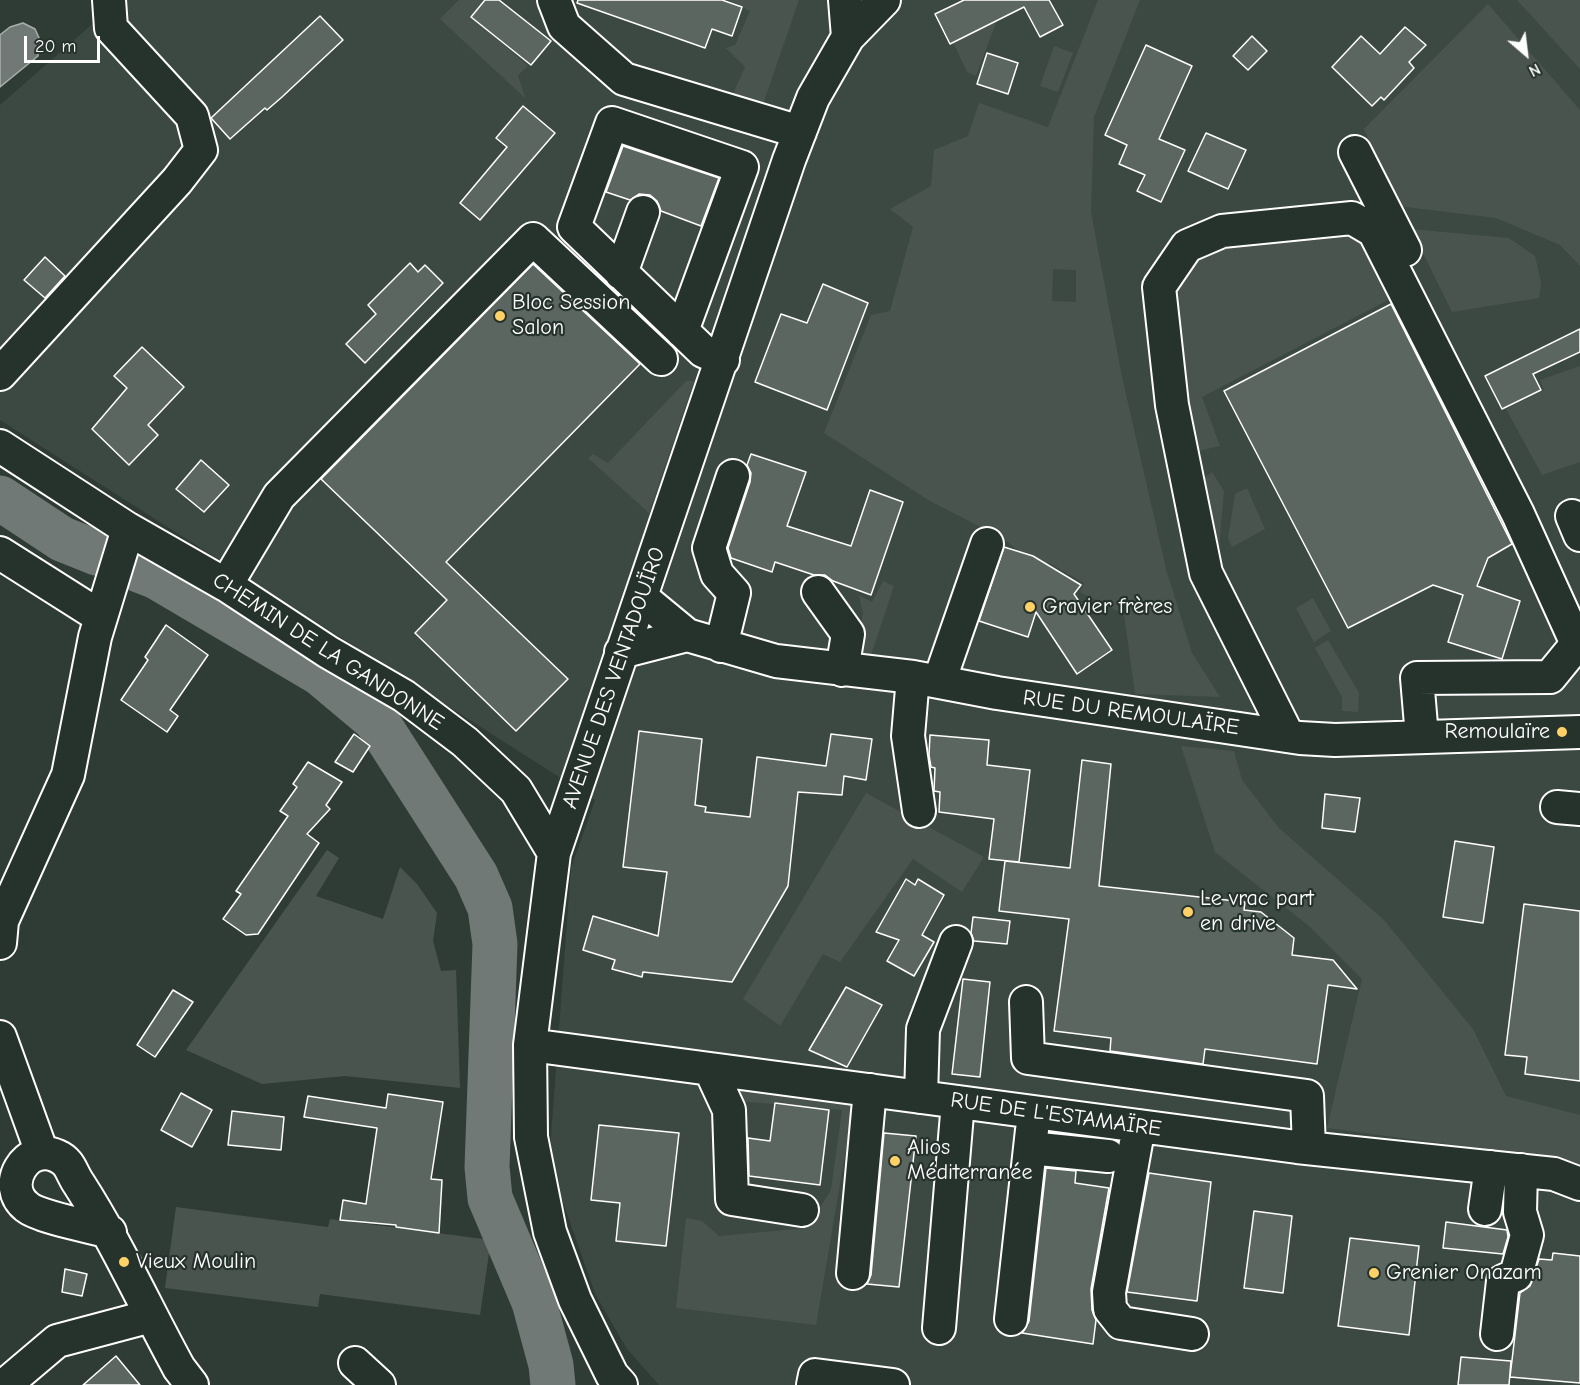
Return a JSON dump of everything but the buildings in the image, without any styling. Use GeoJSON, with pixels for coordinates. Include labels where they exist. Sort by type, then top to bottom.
{"type":"FeatureCollection","features":[{"type":"Feature","properties":{"kind":"street"},"geometry":{"type":"LineString","coordinates":[[0,374],[177,181],[201,150],[192,116],[111,28],[109,0]]}},
{"type":"Feature","properties":{"kind":"street"},"geometry":{"type":"LineString","coordinates":[[554,0],[564,26],[624,78],[800,132]]}},
{"type":"Feature","properties":{"kind":"street"},"geometry":{"type":"LineString","coordinates":[[845,0],[848,37]]}},
{"type":"Feature","properties":{"kind":"street","name":"AVENUE DES VENTADOUÏRO"},"geometry":{"type":"LineString","coordinates":[[621,1385],[612,1375],[574,1300],[550,1232],[531,1137],[530,1045],[554,853],[621,652],[813,98],[848,37],[884,0]]}},
{"type":"Feature","properties":{"kind":"street"},"geometry":{"type":"LineString","coordinates":[[682,331],[742,167],[612,123],[574,227],[621,273],[703,351],[723,360]]}},
{"type":"Feature","properties":{"kind":"street"},"geometry":{"type":"LineString","coordinates":[[1355,152],[1539,513],[1580,599]]}},
{"type":"Feature","properties":{"kind":"street"},"geometry":{"type":"LineString","coordinates":[[621,273],[643,212]]}},
{"type":"Feature","properties":{"kind":"street"},"geometry":{"type":"LineString","coordinates":[[1288,736],[1206,573],[1172,405],[1159,286],[1187,246],[1222,231],[1352,218],[1374,231],[1518,514],[1576,644],[1550,677],[1417,678],[1422,737]]}},
{"type":"Feature","properties":{"kind":"street"},"geometry":{"type":"LineString","coordinates":[[226,585],[279,496],[533,238],[661,359]]}},
{"type":"Feature","properties":{"kind":"street","name":"CHEMIN DE LA GANDONNE"},"geometry":{"type":"LineString","coordinates":[[0,446],[128,529],[226,585],[328,652],[404,696],[465,742],[516,790],[554,853]]}},
{"type":"Feature","properties":{"kind":"street"},"geometry":{"type":"LineString","coordinates":[[721,646],[734,593],[717,574],[709,548],[733,477]]}},
{"type":"Feature","properties":{"kind":"street"},"geometry":{"type":"LineString","coordinates":[[0,943],[2,921],[68,775],[98,627],[128,529]]}},
{"type":"Feature","properties":{"kind":"street"},"geometry":{"type":"LineString","coordinates":[[919,811],[908,736],[926,680],[987,544]]}},
{"type":"Feature","properties":{"kind":"street"},"geometry":{"type":"LineString","coordinates":[[0,553],[98,627]]}},
{"type":"Feature","properties":{"kind":"street"},"geometry":{"type":"LineString","coordinates":[[0,567],[98,627]]}},
{"type":"Feature","properties":{"kind":"street"},"geometry":{"type":"LineString","coordinates":[[818,592],[848,634],[842,670]]}},
{"type":"Feature","properties":{"kind":"street","name":"RUE DU REMOULAÏRE"},"geometry":{"type":"LineString","coordinates":[[640,597],[687,635],[776,661],[926,680],[1288,736],[1335,740],[1580,732]]}},
{"type":"Feature","properties":{"kind":"street"},"geometry":{"type":"LineString","coordinates":[[621,652],[687,635]]}},
{"type":"Feature","properties":{"kind":"street"},"geometry":{"type":"LineString","coordinates":[[516,790],[573,796]]}},
{"type":"Feature","properties":{"kind":"street"},"geometry":{"type":"LineString","coordinates":[[921,1097],[923,1029],[956,942]]}},
{"type":"Feature","properties":{"kind":"street"},"geometry":{"type":"LineString","coordinates":[[1026,1002],[1028,1058],[1307,1096],[1309,1148]]}},
{"type":"Feature","properties":{"kind":"street"},"geometry":{"type":"LineString","coordinates":[[0,1037],[42,1153]]}},
{"type":"Feature","properties":{"kind":"street","name":"RUE DE L'ESTAMAÏRE"},"geometry":{"type":"LineString","coordinates":[[530,1045],[1309,1148],[1554,1173],[1580,1184]]}},
{"type":"Feature","properties":{"kind":"street"},"geometry":{"type":"LineString","coordinates":[[710,1069],[729,1110],[732,1199],[802,1210]]}},
{"type":"Feature","properties":{"kind":"street"},"geometry":{"type":"LineString","coordinates":[[854,1273],[870,1090]]}},
{"type":"Feature","properties":{"kind":"street"},"geometry":{"type":"LineString","coordinates":[[939,1328],[958,1102]]}},
{"type":"Feature","properties":{"kind":"street"},"geometry":{"type":"LineString","coordinates":[[1011,1319],[1033,1112]]}},
{"type":"Feature","properties":{"kind":"street"},"geometry":{"type":"LineString","coordinates":[[1139,1126],[1109,1292],[1110,1309],[1121,1323],[1192,1334]]}},
{"type":"Feature","properties":{"kind":"street"},"geometry":{"type":"LineString","coordinates":[[1029,1149],[1108,1156]]}},
{"type":"Feature","properties":{"kind":"street"},"geometry":{"type":"LineString","coordinates":[[110,1232],[36,1212],[21,1201],[9,1170],[42,1153],[51,1154],[68,1163],[110,1232],[179,1368],[192,1385]]}},
{"type":"Feature","properties":{"kind":"street"},"geometry":{"type":"LineString","coordinates":[[1485,1209],[1491,1167]]}},
{"type":"Feature","properties":{"kind":"street"},"geometry":{"type":"LineString","coordinates":[[1497,1334],[1503,1281],[1516,1275],[1527,1235],[1520,1212],[1521,1170]]}},
{"type":"Feature","properties":{"kind":"street"},"geometry":{"type":"LineString","coordinates":[[46,1214],[65,1207],[75,1190],[76,1179]]}},
{"type":"Feature","properties":{"kind":"street"},"geometry":{"type":"LineString","coordinates":[[5,1385],[57,1341],[151,1316]]}},
{"type":"Feature","properties":{"kind":"street"},"geometry":{"type":"LineString","coordinates":[[355,1363],[379,1385]]}},
{"type":"Feature","properties":{"kind":"street"},"geometry":{"type":"LineString","coordinates":[[813,1385],[815,1375],[893,1385]]}},
{"type":"Feature","properties":{"kind":"shaded area"},"geometry":{"type":"Polygon","coordinates":[[[126,0],[1580,0],[1580,1385],[659,1385],[627,1349],[596,1296],[549,1163],[571,868],[595,800],[0,420],[0,105],[106,12],[126,0]]]}},
{"type":"Feature","properties":{"kind":"shaded area"},"geometry":{"type":"Polygon","coordinates":[[[459,0],[485,0],[472,17],[528,66],[518,75],[525,98],[440,19],[459,0]]]}},
{"type":"Feature","properties":{"kind":"shaded area"},"geometry":{"type":"Polygon","coordinates":[[[729,0],[799,0],[762,107],[732,96],[745,67],[726,48],[735,45],[750,11],[729,0]]]}},
{"type":"Feature","properties":{"kind":"shaded area"},"geometry":{"type":"Polygon","coordinates":[[[1098,0],[1140,0],[1094,117],[1091,212],[1122,377],[1166,569],[1192,653],[1220,697],[1135,694],[1124,614],[1080,592],[1084,583],[1049,563],[1042,571],[1004,539],[930,501],[824,433],[871,315],[890,311],[913,227],[890,209],[931,186],[934,150],[968,136],[979,103],[1048,127],[1098,0]],[[1053,269],[1052,301],[1076,302],[1076,270],[1053,269]]]}},
{"type":"Feature","properties":{"kind":"shaded area"},"geometry":{"type":"Polygon","coordinates":[[[1517,0],[1580,0],[1580,69],[1517,0]]]}},
{"type":"Feature","properties":{"kind":"shaded area"},"geometry":{"type":"Polygon","coordinates":[[[1488,4],[1580,110],[1580,266],[1560,245],[1496,218],[1398,206],[1364,129],[1488,4]]]}},
{"type":"Feature","properties":{"kind":"shaded area"},"geometry":{"type":"Polygon","coordinates":[[[997,20],[976,76],[967,72],[953,42],[997,20]]]}},
{"type":"Feature","properties":{"kind":"shaded area"},"geometry":{"type":"Polygon","coordinates":[[[23,23],[35,29],[40,40],[38,56],[0,87],[0,35],[10,27],[23,23]]]}},
{"type":"Feature","properties":{"kind":"shaded area"},"geometry":{"type":"Polygon","coordinates":[[[1054,46],[1073,53],[1058,92],[1040,86],[1054,46]]]}},
{"type":"Feature","properties":{"kind":"shaded area"},"geometry":{"type":"Polygon","coordinates":[[[1345,225],[1366,238],[1396,296],[1202,397],[1220,446],[1190,453],[1170,305],[1185,270],[1193,260],[1205,252],[1242,240],[1345,225]]]}},
{"type":"Feature","properties":{"kind":"shaded area"},"geometry":{"type":"Polygon","coordinates":[[[1411,229],[1509,238],[1535,256],[1541,282],[1539,298],[1452,312],[1411,229]]]}},
{"type":"Feature","properties":{"kind":"shaded area"},"geometry":{"type":"Polygon","coordinates":[[[1580,366],[1580,462],[1542,475],[1506,409],[1544,390],[1540,380],[1580,366]]]}},
{"type":"Feature","properties":{"kind":"shaded area"},"geometry":{"type":"Polygon","coordinates":[[[686,381],[694,381],[649,513],[588,458],[593,454],[608,463],[686,381]]]}},
{"type":"Feature","properties":{"kind":"shaded area"},"geometry":{"type":"Polygon","coordinates":[[[1212,472],[1224,491],[1219,549],[1207,552],[1196,484],[1212,472]]]}},
{"type":"Feature","properties":{"kind":"shaded area"},"geometry":{"type":"Polygon","coordinates":[[[1247,488],[1265,529],[1232,547],[1228,538],[1235,494],[1247,488]]]}},
{"type":"Feature","properties":{"kind":"shaded area"},"geometry":{"type":"Polygon","coordinates":[[[883,581],[894,586],[870,658],[855,656],[863,613],[859,595],[872,602],[883,581]]]}},
{"type":"Feature","properties":{"kind":"shaded area"},"geometry":{"type":"Polygon","coordinates":[[[1313,598],[1331,631],[1314,642],[1296,608],[1313,598]]]}},
{"type":"Feature","properties":{"kind":"shaded area"},"geometry":{"type":"Polygon","coordinates":[[[1328,640],[1359,693],[1358,712],[1342,711],[1342,697],[1315,648],[1328,640]]]}},
{"type":"Feature","properties":{"kind":"shaded area"},"geometry":{"type":"Polygon","coordinates":[[[1181,746],[1234,751],[1242,780],[1279,828],[1384,920],[1473,1029],[1506,1096],[1580,1115],[1580,1165],[1521,1154],[1327,1128],[1362,979],[1309,926],[1215,852],[1181,746]]]}},
{"type":"Feature","properties":{"kind":"shaded area"},"geometry":{"type":"Polygon","coordinates":[[[866,793],[984,857],[962,892],[913,859],[840,962],[823,954],[780,1026],[743,999],[866,793]]]}},
{"type":"Feature","properties":{"kind":"shaded area"},"geometry":{"type":"Polygon","coordinates":[[[327,850],[339,858],[316,896],[383,919],[400,867],[417,884],[437,913],[433,941],[441,971],[456,970],[460,1088],[345,1076],[262,1084],[186,1050],[327,850]]]}},
{"type":"Feature","properties":{"kind":"shaded area"},"geometry":{"type":"Polygon","coordinates":[[[732,1087],[854,1102],[816,1325],[676,1308],[686,1218],[702,1221],[719,1236],[807,1228],[831,1190],[842,1110],[737,1101],[732,1087]]]}},
{"type":"Feature","properties":{"kind":"shaded area"},"geometry":{"type":"Polygon","coordinates":[[[176,1207],[328,1227],[330,1219],[491,1240],[480,1315],[320,1294],[318,1307],[165,1288],[176,1207]]]}},
{"type":"Feature","properties":{"kind":"waterway"},"geometry":{"type":"LineString","coordinates":[[0,498],[62,539],[97,553]]}},
{"type":"Feature","properties":{"kind":"waterway"},"geometry":{"type":"LineString","coordinates":[[139,570],[157,577],[320,673],[376,720],[476,876],[490,908],[495,944],[487,1167],[490,1198],[534,1302],[551,1365],[553,1385]]}},
{"type":"Feature","properties":{"kind":"place","name":"Bloc Session Salon"},"geometry":{"type":"Point","coordinates":[500,316]}},
{"type":"Feature","properties":{"kind":"place","name":"Gravier frères"},"geometry":{"type":"Point","coordinates":[1030,607]}},
{"type":"Feature","properties":{"kind":"place","name":"Remoulaïre"},"geometry":{"type":"Point","coordinates":[1562,732]}},
{"type":"Feature","properties":{"kind":"place","name":"Le vrac part en drive"},"geometry":{"type":"Point","coordinates":[1188,912]}},
{"type":"Feature","properties":{"kind":"place","name":"Alios Méditerranée"},"geometry":{"type":"Point","coordinates":[895,1161]}},
{"type":"Feature","properties":{"kind":"place","name":"Vieux Moulin"},"geometry":{"type":"Point","coordinates":[124,1262]}},
{"type":"Feature","properties":{"kind":"place","name":"Grenier Onazam"},"geometry":{"type":"Point","coordinates":[1374,1273]}}]}
